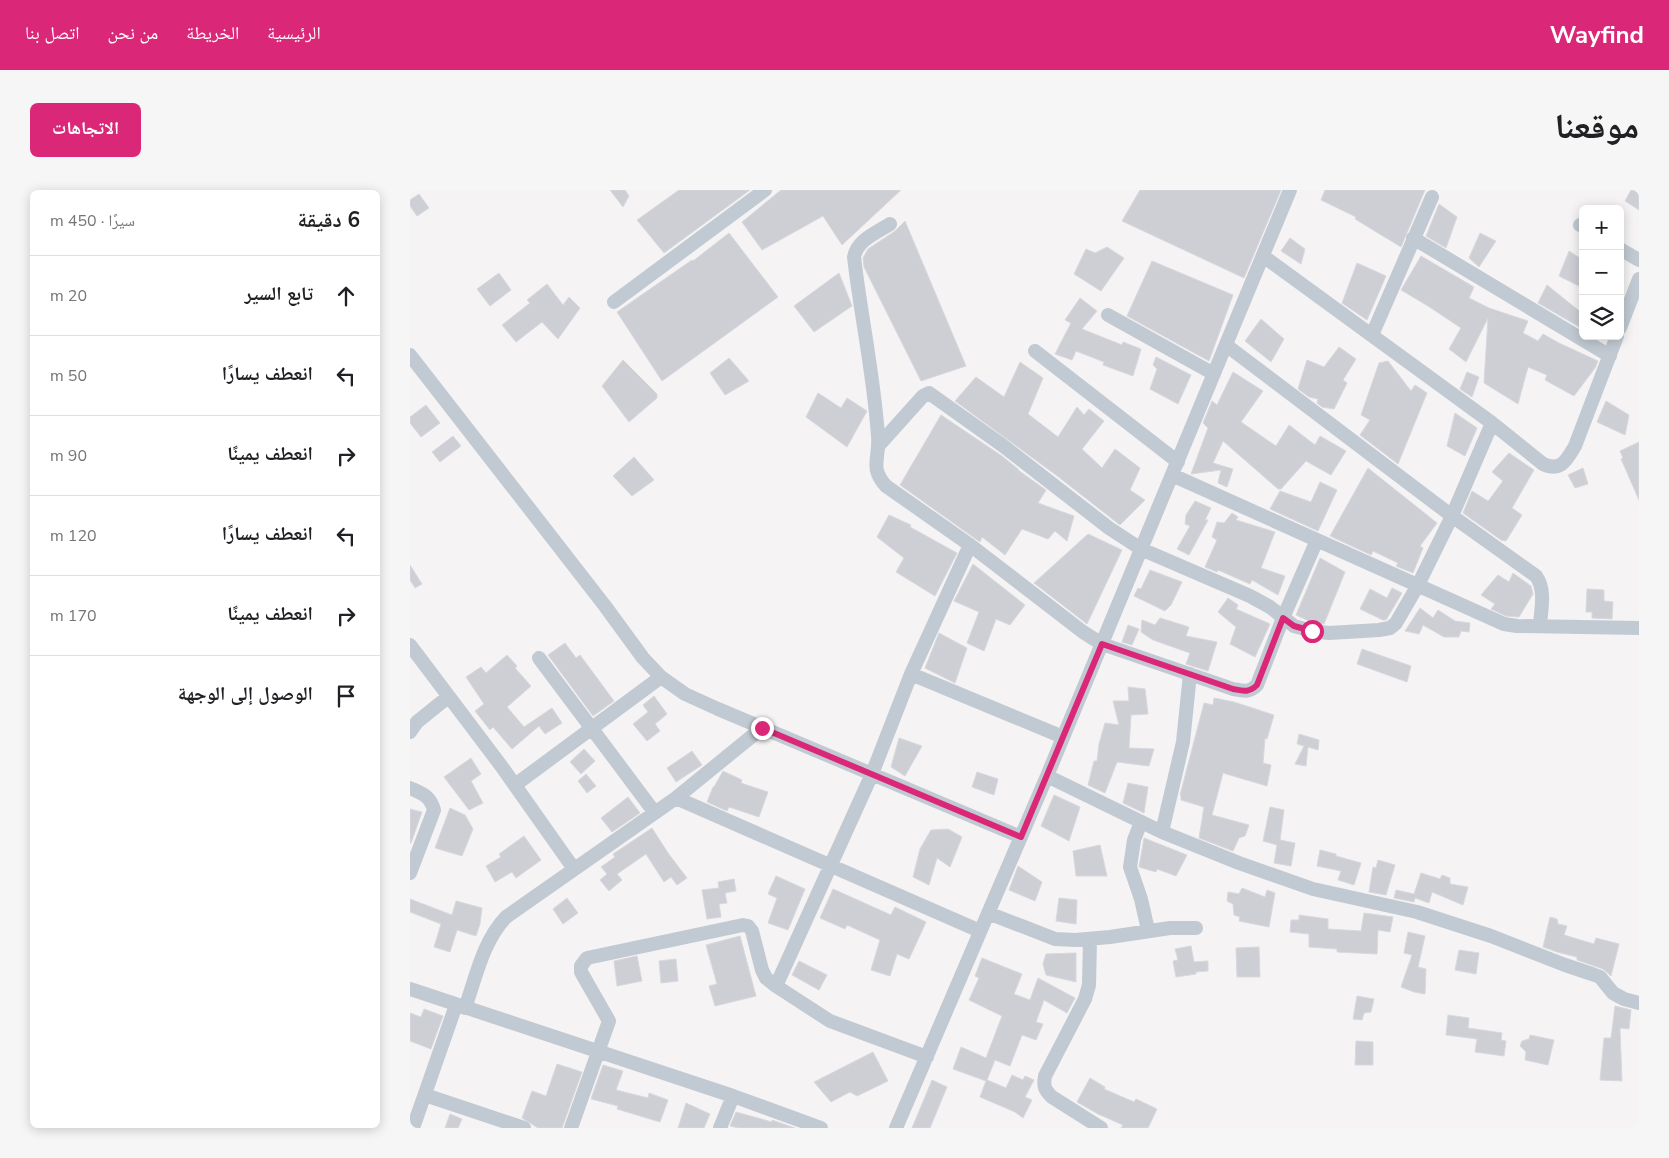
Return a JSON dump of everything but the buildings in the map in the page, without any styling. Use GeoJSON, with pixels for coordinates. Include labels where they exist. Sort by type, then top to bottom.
{"type":"FeatureCollection","features":[{"type":"Feature","properties":{"kind":"street"},"geometry":{"type":"LineString","coordinates":[[614,302],[765,190]]}},
{"type":"Feature","properties":{"kind":"street"},"geometry":{"type":"LineString","coordinates":[[896,1128],[1047,776],[1290,190]]}},
{"type":"Feature","properties":{"kind":"street"},"geometry":{"type":"LineString","coordinates":[[1372,335],[1432,196]]}},
{"type":"Feature","properties":{"kind":"street"},"geometry":{"type":"LineString","coordinates":[[890,224],[859,244],[855,250],[854,258],[866,350],[875,396],[879,445],[876,467],[877,476],[886,486],[970,545],[1102,644],[1244,692],[1252,690],[1257,685],[1283,618],[1317,540]]}},
{"type":"Feature","properties":{"kind":"street"},"geometry":{"type":"LineString","coordinates":[[1413,238],[1610,356]]}},
{"type":"Feature","properties":{"kind":"street"},"geometry":{"type":"LineString","coordinates":[[1622,250],[1639,260]]}},
{"type":"Feature","properties":{"kind":"street"},"geometry":{"type":"LineString","coordinates":[[1263,256],[1492,423],[1543,464],[1550,467],[1558,466],[1566,461],[1575,446],[1616,340]]}},
{"type":"Feature","properties":{"kind":"street"},"geometry":{"type":"LineString","coordinates":[[1624,318],[1639,279]]}},
{"type":"Feature","properties":{"kind":"street"},"geometry":{"type":"LineString","coordinates":[[1108,315],[1214,374]]}},
{"type":"Feature","properties":{"kind":"street"},"geometry":{"type":"LineString","coordinates":[[1226,345],[1452,516],[1536,576],[1541,583],[1542,592],[1540,626]]}},
{"type":"Feature","properties":{"kind":"street"},"geometry":{"type":"LineString","coordinates":[[1035,351],[1175,468],[1317,540],[1504,624],[1639,628]]}},
{"type":"Feature","properties":{"kind":"street"},"geometry":{"type":"LineString","coordinates":[[410,355],[605,606],[643,658],[661,677],[685,694],[1021,837]]}},
{"type":"Feature","properties":{"kind":"street"},"geometry":{"type":"LineString","coordinates":[[879,445],[923,396],[929,393],[1002,445],[1109,528],[1141,549],[1250,596],[1270,607],[1294,626],[1329,633],[1380,630],[1390,628],[1396,623],[1418,585],[1452,516],[1492,423]]}},
{"type":"Feature","properties":{"kind":"street"},"geometry":{"type":"LineString","coordinates":[[776,986],[872,774],[911,674],[970,545]]}},
{"type":"Feature","properties":{"kind":"street"},"geometry":{"type":"LineString","coordinates":[[410,645],[515,785],[574,870]]}},
{"type":"Feature","properties":{"kind":"street"},"geometry":{"type":"LineString","coordinates":[[539,658],[655,813]]}},
{"type":"Feature","properties":{"kind":"street"},"geometry":{"type":"LineString","coordinates":[[911,674],[1063,737]]}},
{"type":"Feature","properties":{"kind":"street"},"geometry":{"type":"LineString","coordinates":[[1162,832],[1183,742],[1190,674]]}},
{"type":"Feature","properties":{"kind":"street"},"geometry":{"type":"LineString","coordinates":[[515,785],[661,677]]}},
{"type":"Feature","properties":{"kind":"street"},"geometry":{"type":"LineString","coordinates":[[410,732],[417,722],[448,697]]}},
{"type":"Feature","properties":{"kind":"street"},"geometry":{"type":"LineString","coordinates":[[413,1128],[461,1006],[497,927],[506,917],[676,798],[762,728]]}},
{"type":"Feature","properties":{"kind":"street"},"geometry":{"type":"LineString","coordinates":[[1047,776],[1162,832],[1239,863],[1313,889],[1418,912],[1491,936],[1592,974],[1600,978],[1613,994],[1639,1003]]}},
{"type":"Feature","properties":{"kind":"street"},"geometry":{"type":"LineString","coordinates":[[410,788],[423,793],[432,801],[434,810],[410,873]]}},
{"type":"Feature","properties":{"kind":"street"},"geometry":{"type":"LineString","coordinates":[[676,798],[980,931]]}},
{"type":"Feature","properties":{"kind":"street"},"geometry":{"type":"LineString","coordinates":[[1141,822],[1134,840],[1130,867],[1141,899],[1148,930]]}},
{"type":"Feature","properties":{"kind":"street"},"geometry":{"type":"LineString","coordinates":[[988,913],[1055,939],[1090,939],[1148,930],[1196,928]]}},
{"type":"Feature","properties":{"kind":"street"},"geometry":{"type":"LineString","coordinates":[[571,1128],[609,1022],[582,972],[582,966],[587,958],[743,925],[748,926],[752,931],[762,970],[766,978],[776,986],[830,1022],[926,1057]]}},
{"type":"Feature","properties":{"kind":"street"},"geometry":{"type":"LineString","coordinates":[[1090,939],[1089,985],[1087,992],[1045,1076],[1044,1085],[1045,1091],[1052,1098],[1101,1128]]}},
{"type":"Feature","properties":{"kind":"street"},"geometry":{"type":"LineString","coordinates":[[410,990],[733,1096],[821,1128]]}},
{"type":"Feature","properties":{"kind":"street"},"geometry":{"type":"LineString","coordinates":[[425,1095],[524,1128]]}},
{"type":"Feature","properties":{"kind":"street"},"geometry":{"type":"LineString","coordinates":[[720,1128],[733,1096]]}},
{"type":"Feature","properties":{"kind":"route"},"geometry":{"type":"LineString","coordinates":[[762,728],[1021,837],[1102,644],[1244,692],[1252,690],[1257,685],[1283,618],[1294,626],[1312,631]]}}]}
